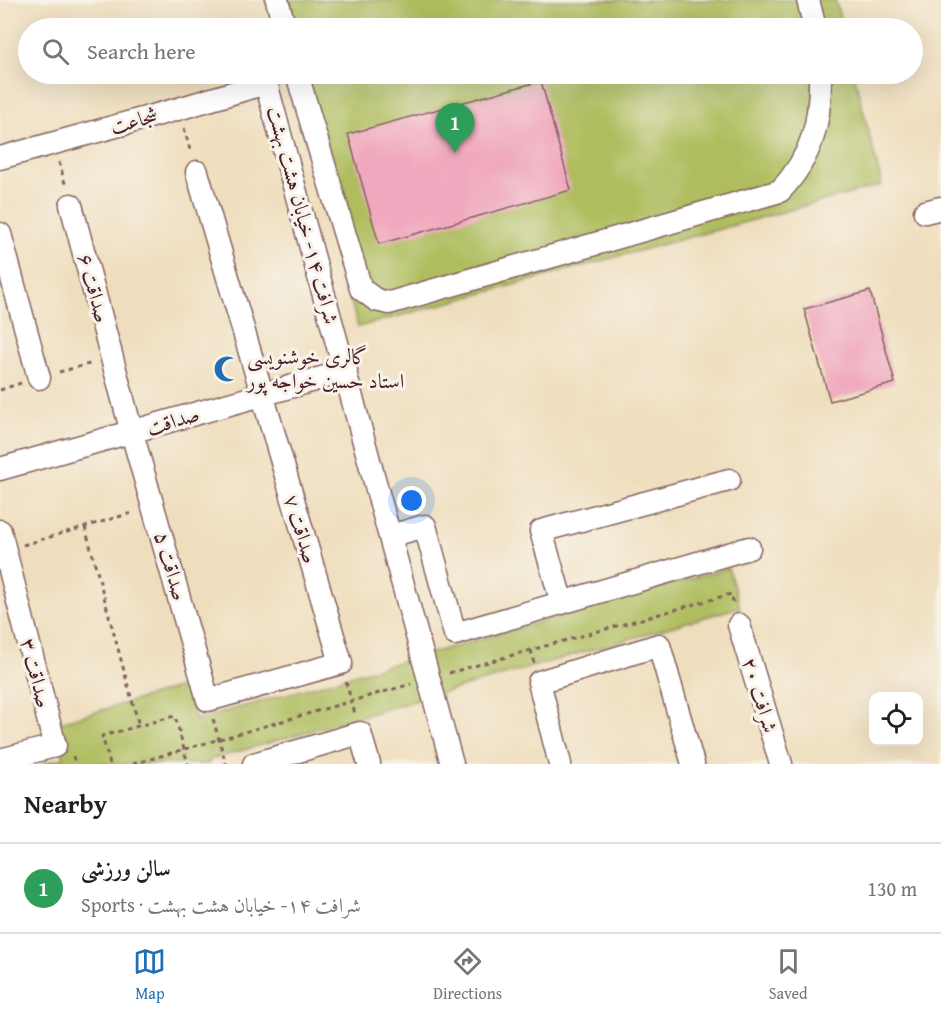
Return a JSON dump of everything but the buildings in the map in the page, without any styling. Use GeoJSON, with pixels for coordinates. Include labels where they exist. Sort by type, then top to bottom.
{"type":"FeatureCollection","features":[{"type":"Feature","properties":{"kind":"street"},"geometry":{"type":"LineString","coordinates":[[277,0],[282,18]]}},
{"type":"Feature","properties":{"kind":"street"},"geometry":{"type":"LineString","coordinates":[[808,0],[812,18]]}},
{"type":"Feature","properties":{"kind":"street","name":"شجاعت"},"geometry":{"type":"LineString","coordinates":[[0,158],[264,84]]}},
{"type":"Feature","properties":{"kind":"street","name":"شرافت ۱۴- خیابان هشت بهشت"},"geometry":{"type":"LineString","coordinates":[[267,84],[452,764]]}},
{"type":"Feature","properties":{"kind":"street"},"geometry":{"type":"LineString","coordinates":[[300,84],[361,289],[376,300],[389,303],[780,191],[796,174],[816,133],[820,84]]}},
{"type":"Feature","properties":{"kind":"street","name":"صداقت ۷"},"geometry":{"type":"LineString","coordinates":[[197,172],[341,663]]}},
{"type":"Feature","properties":{"kind":"street","name":"صداقت ۶"},"geometry":{"type":"LineString","coordinates":[[71,205],[132,433]]}},
{"type":"Feature","properties":{"kind":"street"},"geometry":{"type":"LineString","coordinates":[[0,234],[39,378]]}},
{"type":"Feature","properties":{"kind":"street","name":"صداقت"},"geometry":{"type":"LineString","coordinates":[[0,469],[346,371]]}},
{"type":"Feature","properties":{"kind":"street","name":"صداقت ۵"},"geometry":{"type":"LineString","coordinates":[[132,433],[208,700]]}},
{"type":"Feature","properties":{"kind":"street"},"geometry":{"type":"LineString","coordinates":[[562,603],[541,531],[729,480]]}},
{"type":"Feature","properties":{"kind":"street"},"geometry":{"type":"LineString","coordinates":[[390,536],[425,526],[455,634],[749,548]]}},
{"type":"Feature","properties":{"kind":"street","name":"صداقت ۳"},"geometry":{"type":"LineString","coordinates":[[0,760],[55,746],[3,541]]}},
{"type":"Feature","properties":{"kind":"street","name":"شرافت ۲۰"},"geometry":{"type":"LineString","coordinates":[[739,625],[781,764]]}},
{"type":"Feature","properties":{"kind":"street"},"geometry":{"type":"LineString","coordinates":[[560,764],[539,682],[659,645],[693,764]]}},
{"type":"Feature","properties":{"kind":"street"},"geometry":{"type":"LineString","coordinates":[[208,700],[341,663]]}},
{"type":"Feature","properties":{"kind":"street"},"geometry":{"type":"LineString","coordinates":[[254,764],[360,733],[369,764]]}},
{"type":"Feature","properties":{"kind":"path"},"geometry":{"type":"LineString","coordinates":[[178,109],[197,172]]}},
{"type":"Feature","properties":{"kind":"path"},"geometry":{"type":"LineString","coordinates":[[53,143],[71,205]]}},
{"type":"Feature","properties":{"kind":"path"},"geometry":{"type":"LineString","coordinates":[[3,541],[85,527],[154,506]]}},
{"type":"Feature","properties":{"kind":"path"},"geometry":{"type":"LineString","coordinates":[[85,527],[139,726]]}},
{"type":"Feature","properties":{"kind":"path"},"geometry":{"type":"LineString","coordinates":[[341,663],[360,733]]}},
{"type":"Feature","properties":{"kind":"path"},"geometry":{"type":"LineString","coordinates":[[208,700],[226,764]]}},
{"type":"Feature","properties":{"kind":"path"},"geometry":{"type":"LineString","coordinates":[[110,764],[102,736],[175,716],[188,764]]}},
{"type":"Feature","properties":{"kind":"green space"},"geometry":{"type":"Polygon","coordinates":[[[266,0],[835,0],[840,18],[271,18],[266,0]]]}},
{"type":"Feature","properties":{"kind":"green space"},"geometry":{"type":"Polygon","coordinates":[[[290,84],[857,84],[882,185],[358,327],[290,84]]]}},
{"type":"Feature","properties":{"kind":"green space"},"geometry":{"type":"Polygon","coordinates":[[[728,568],[740,607],[209,760],[210,764],[42,764],[64,758],[54,724],[184,686],[196,720],[728,568]]]}},
{"type":"Feature","properties":{"kind":"place","name":"سالن ورزشی"},"geometry":{"type":"Point","coordinates":[455,153]}},
{"type":"Feature","properties":{"kind":"place","name":"گالری خوشنویسی استاد حسین خواجه پور"},"geometry":{"type":"Point","coordinates":[227,369]}}]}
